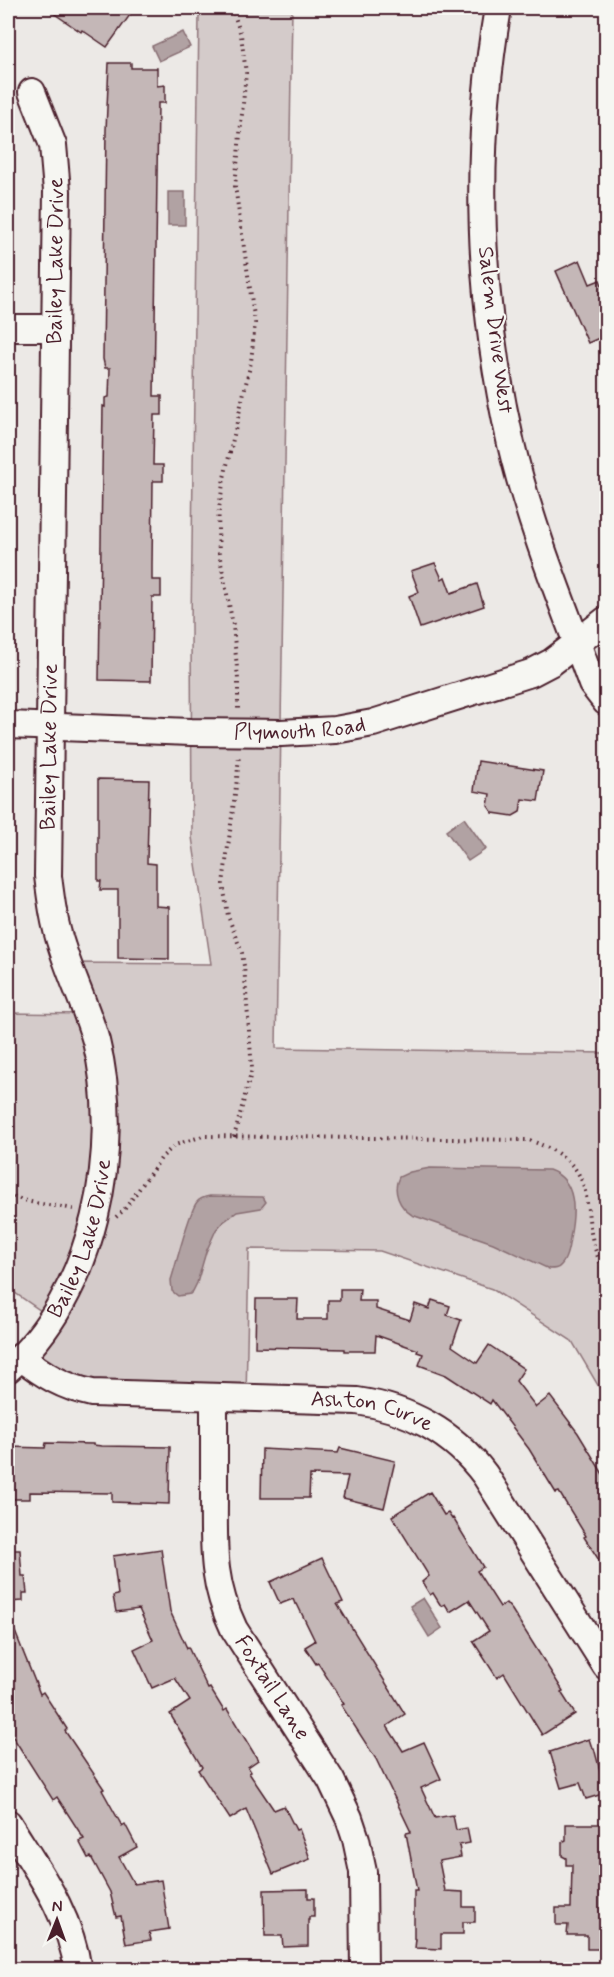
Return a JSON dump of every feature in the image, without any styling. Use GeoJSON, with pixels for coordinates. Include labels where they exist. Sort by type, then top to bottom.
{"type":"FeatureCollection","features":[{"type":"Feature","properties":{"kind":"street","name":"Salem Drive West"},"geometry":{"type":"LineString","coordinates":[[498,8],[486,93],[482,176],[484,267],[499,387],[514,456],[544,555],[592,684],[606,702]]}},
{"type":"Feature","properties":{"kind":"street","name":"Bailey Lake Drive"},"geometry":{"type":"LineString","coordinates":[[14,1363],[40,1336],[75,1274],[95,1214],[102,1179],[105,1145],[100,1061],[88,1014],[56,929],[50,895],[48,857],[57,172],[53,145],[32,92]]}},
{"type":"Feature","properties":{"kind":"street"},"geometry":{"type":"LineString","coordinates":[[8,328],[55,328]]}},
{"type":"Feature","properties":{"kind":"street"},"geometry":{"type":"LineString","coordinates":[[577,643],[606,620]]}},
{"type":"Feature","properties":{"kind":"street","name":"Plymouth Road"},"geometry":{"type":"LineString","coordinates":[[8,725],[50,725],[124,731],[318,731],[373,723],[531,672],[552,662],[577,643]]}},
{"type":"Feature","properties":{"kind":"street","name":"Ashton Curve"},"geometry":{"type":"LineString","coordinates":[[14,1363],[71,1387],[92,1393],[344,1400],[370,1403],[404,1412],[428,1424],[476,1462],[606,1666]]}},
{"type":"Feature","properties":{"kind":"street","name":"Foxtail Lane"},"geometry":{"type":"LineString","coordinates":[[214,1398],[214,1554],[217,1583],[234,1629],[331,1780],[349,1818],[363,1872],[364,1970]]}},
{"type":"Feature","properties":{"kind":"street"},"geometry":{"type":"LineString","coordinates":[[8,1823],[57,1902],[69,1928],[78,1970]]}},
{"type":"Feature","properties":{"kind":"path"},"geometry":{"type":"LineString","coordinates":[[232,8],[241,35],[246,73],[235,186],[255,323],[251,362],[224,477],[218,530],[219,553],[233,625],[238,679],[239,732],[237,779],[223,885],[228,916],[242,953],[252,1061],[249,1082],[234,1137]]}},
{"type":"Feature","properties":{"kind":"path"},"geometry":{"type":"LineString","coordinates":[[109,1217],[122,1213],[162,1158],[175,1145],[203,1136],[529,1140],[550,1147],[574,1162],[587,1184],[594,1246],[606,1272]]}},
{"type":"Feature","properties":{"kind":"path"},"geometry":{"type":"LineString","coordinates":[[8,1194],[37,1205],[60,1206],[76,1210]]}},
{"type":"Feature","properties":{"kind":"shaded area"},"geometry":{"type":"Polygon","coordinates":[[[192,8],[292,8],[276,1048],[606,1053],[606,1399],[572,1341],[492,1289],[380,1251],[249,1249],[246,1398],[104,1395],[21,1357],[51,1318],[8,1288],[8,1013],[87,1014],[67,963],[211,964],[192,837],[191,624],[199,14],[192,8]]]}},
{"type":"Feature","properties":{"kind":"shaded area"},"geometry":{"type":"Polygon","coordinates":[[[183,32],[190,47],[159,61],[152,46],[183,32]]]}},
{"type":"Feature","properties":{"kind":"shaded area"},"geometry":{"type":"Polygon","coordinates":[[[168,192],[185,192],[185,225],[168,225],[168,192]]]}},
{"type":"Feature","properties":{"kind":"shaded area"},"geometry":{"type":"Polygon","coordinates":[[[464,818],[486,849],[468,861],[446,831],[464,818]]]}},
{"type":"Feature","properties":{"kind":"shaded area"},"geometry":{"type":"Polygon","coordinates":[[[430,1168],[549,1170],[558,1175],[570,1189],[573,1208],[569,1245],[563,1262],[557,1268],[549,1269],[493,1243],[407,1212],[398,1198],[396,1188],[399,1177],[430,1168]]]}},
{"type":"Feature","properties":{"kind":"shaded area"},"geometry":{"type":"Polygon","coordinates":[[[210,1196],[263,1197],[266,1202],[261,1208],[237,1212],[222,1223],[216,1230],[206,1252],[193,1291],[190,1294],[178,1296],[172,1291],[171,1280],[187,1227],[197,1202],[210,1196]]]}},
{"type":"Feature","properties":{"kind":"shaded area"},"geometry":{"type":"Polygon","coordinates":[[[423,1598],[442,1628],[429,1637],[410,1606],[423,1598]]]}},
{"type":"Feature","properties":{"kind":"building"},"geometry":{"type":"Polygon","coordinates":[[[46,8],[120,8],[130,15],[107,47],[46,8]]]}},
{"type":"Feature","properties":{"kind":"building"},"geometry":{"type":"Polygon","coordinates":[[[109,63],[131,63],[131,68],[157,68],[157,86],[165,85],[165,103],[158,103],[154,396],[162,396],[162,415],[154,415],[153,465],[163,465],[163,481],[153,481],[152,565],[152,580],[161,580],[161,597],[152,597],[151,681],[99,680],[103,406],[105,407],[105,398],[109,397],[110,368],[105,368],[103,359],[109,63]]]}},
{"type":"Feature","properties":{"kind":"building"},"geometry":{"type":"Polygon","coordinates":[[[580,260],[590,284],[600,280],[606,296],[606,335],[588,343],[556,271],[580,260]]]}},
{"type":"Feature","properties":{"kind":"building"},"geometry":{"type":"Polygon","coordinates":[[[435,563],[442,579],[445,577],[451,593],[477,584],[484,606],[420,628],[409,596],[419,592],[411,571],[435,563]]]}},
{"type":"Feature","properties":{"kind":"building"},"geometry":{"type":"Polygon","coordinates":[[[478,761],[543,771],[538,801],[522,799],[520,812],[513,816],[493,813],[488,806],[490,794],[474,791],[478,761]]]}},
{"type":"Feature","properties":{"kind":"building"},"geometry":{"type":"Polygon","coordinates":[[[98,779],[149,780],[147,863],[156,864],[156,906],[169,907],[169,959],[118,958],[118,890],[100,890],[101,881],[98,881],[98,779]]]}},
{"type":"Feature","properties":{"kind":"building"},"geometry":{"type":"Polygon","coordinates":[[[340,1289],[360,1289],[359,1301],[376,1301],[376,1309],[410,1320],[415,1304],[429,1309],[432,1300],[450,1306],[447,1315],[461,1320],[452,1346],[477,1363],[489,1345],[524,1369],[516,1381],[536,1407],[550,1396],[578,1433],[606,1479],[606,1571],[559,1492],[556,1493],[529,1449],[492,1400],[490,1404],[446,1375],[419,1365],[423,1354],[417,1352],[418,1350],[376,1335],[375,1351],[255,1347],[256,1299],[298,1299],[297,1319],[328,1319],[328,1300],[340,1300],[340,1289]]]}},
{"type":"Feature","properties":{"kind":"building"},"geometry":{"type":"Polygon","coordinates":[[[46,1443],[170,1447],[169,1504],[112,1502],[112,1493],[30,1492],[30,1499],[8,1499],[9,1447],[45,1448],[46,1443]]]}},
{"type":"Feature","properties":{"kind":"building"},"geometry":{"type":"Polygon","coordinates":[[[340,1448],[395,1461],[384,1508],[343,1498],[348,1476],[310,1475],[309,1498],[261,1498],[262,1449],[338,1453],[340,1448]]]}},
{"type":"Feature","properties":{"kind":"building"},"geometry":{"type":"Polygon","coordinates":[[[430,1492],[444,1515],[448,1513],[453,1518],[483,1567],[477,1571],[500,1607],[506,1603],[512,1610],[575,1714],[542,1735],[504,1673],[497,1678],[473,1641],[489,1631],[469,1600],[450,1612],[445,1604],[441,1606],[433,1593],[430,1595],[422,1582],[429,1576],[392,1516],[430,1492]]]}},
{"type":"Feature","properties":{"kind":"building"},"geometry":{"type":"Polygon","coordinates":[[[161,1549],[170,1611],[187,1648],[208,1689],[210,1688],[224,1711],[227,1709],[258,1760],[248,1767],[251,1772],[249,1773],[274,1810],[284,1806],[296,1830],[299,1829],[310,1859],[273,1874],[246,1809],[230,1819],[198,1770],[202,1767],[170,1714],[190,1701],[175,1678],[152,1688],[134,1649],[153,1640],[139,1609],[116,1612],[113,1596],[118,1595],[113,1556],[161,1549]]]}},
{"type":"Feature","properties":{"kind":"building"},"geometry":{"type":"Polygon","coordinates":[[[8,1550],[20,1550],[22,1576],[25,1576],[27,1593],[23,1593],[23,1601],[8,1602],[8,1550]]]}},
{"type":"Feature","properties":{"kind":"building"},"geometry":{"type":"Polygon","coordinates":[[[322,1558],[343,1602],[337,1604],[405,1714],[387,1726],[403,1751],[424,1742],[441,1779],[421,1788],[435,1818],[453,1815],[456,1830],[467,1828],[470,1843],[459,1845],[461,1857],[439,1861],[445,1891],[463,1892],[463,1907],[475,1907],[475,1922],[463,1922],[463,1934],[441,1934],[441,1949],[415,1948],[414,1891],[417,1891],[406,1833],[411,1832],[376,1759],[341,1705],[344,1704],[305,1647],[315,1641],[297,1604],[293,1599],[280,1604],[270,1582],[322,1558]]]}},
{"type":"Feature","properties":{"kind":"building"},"geometry":{"type":"Polygon","coordinates":[[[8,1614],[40,1694],[43,1692],[67,1729],[65,1731],[104,1789],[102,1790],[122,1826],[125,1824],[137,1847],[119,1857],[134,1884],[161,1880],[169,1929],[149,1932],[151,1940],[126,1944],[121,1916],[116,1917],[110,1892],[91,1857],[88,1858],[79,1841],[84,1839],[57,1797],[53,1800],[8,1729],[8,1614]]]}},
{"type":"Feature","properties":{"kind":"building"},"geometry":{"type":"Polygon","coordinates":[[[589,1739],[594,1748],[606,1793],[586,1799],[580,1783],[561,1788],[550,1752],[589,1739]]]}},
{"type":"Feature","properties":{"kind":"building"},"geometry":{"type":"Polygon","coordinates":[[[566,1824],[606,1824],[606,1949],[587,1949],[587,1935],[567,1935],[568,1925],[556,1925],[556,1908],[571,1908],[572,1865],[566,1865],[566,1858],[562,1856],[562,1842],[566,1840],[566,1824]]]}},
{"type":"Feature","properties":{"kind":"building"},"geometry":{"type":"Polygon","coordinates":[[[308,1889],[308,1898],[314,1898],[314,1917],[309,1917],[308,1920],[308,1946],[283,1947],[282,1936],[265,1936],[264,1890],[308,1889]]]}}]}
